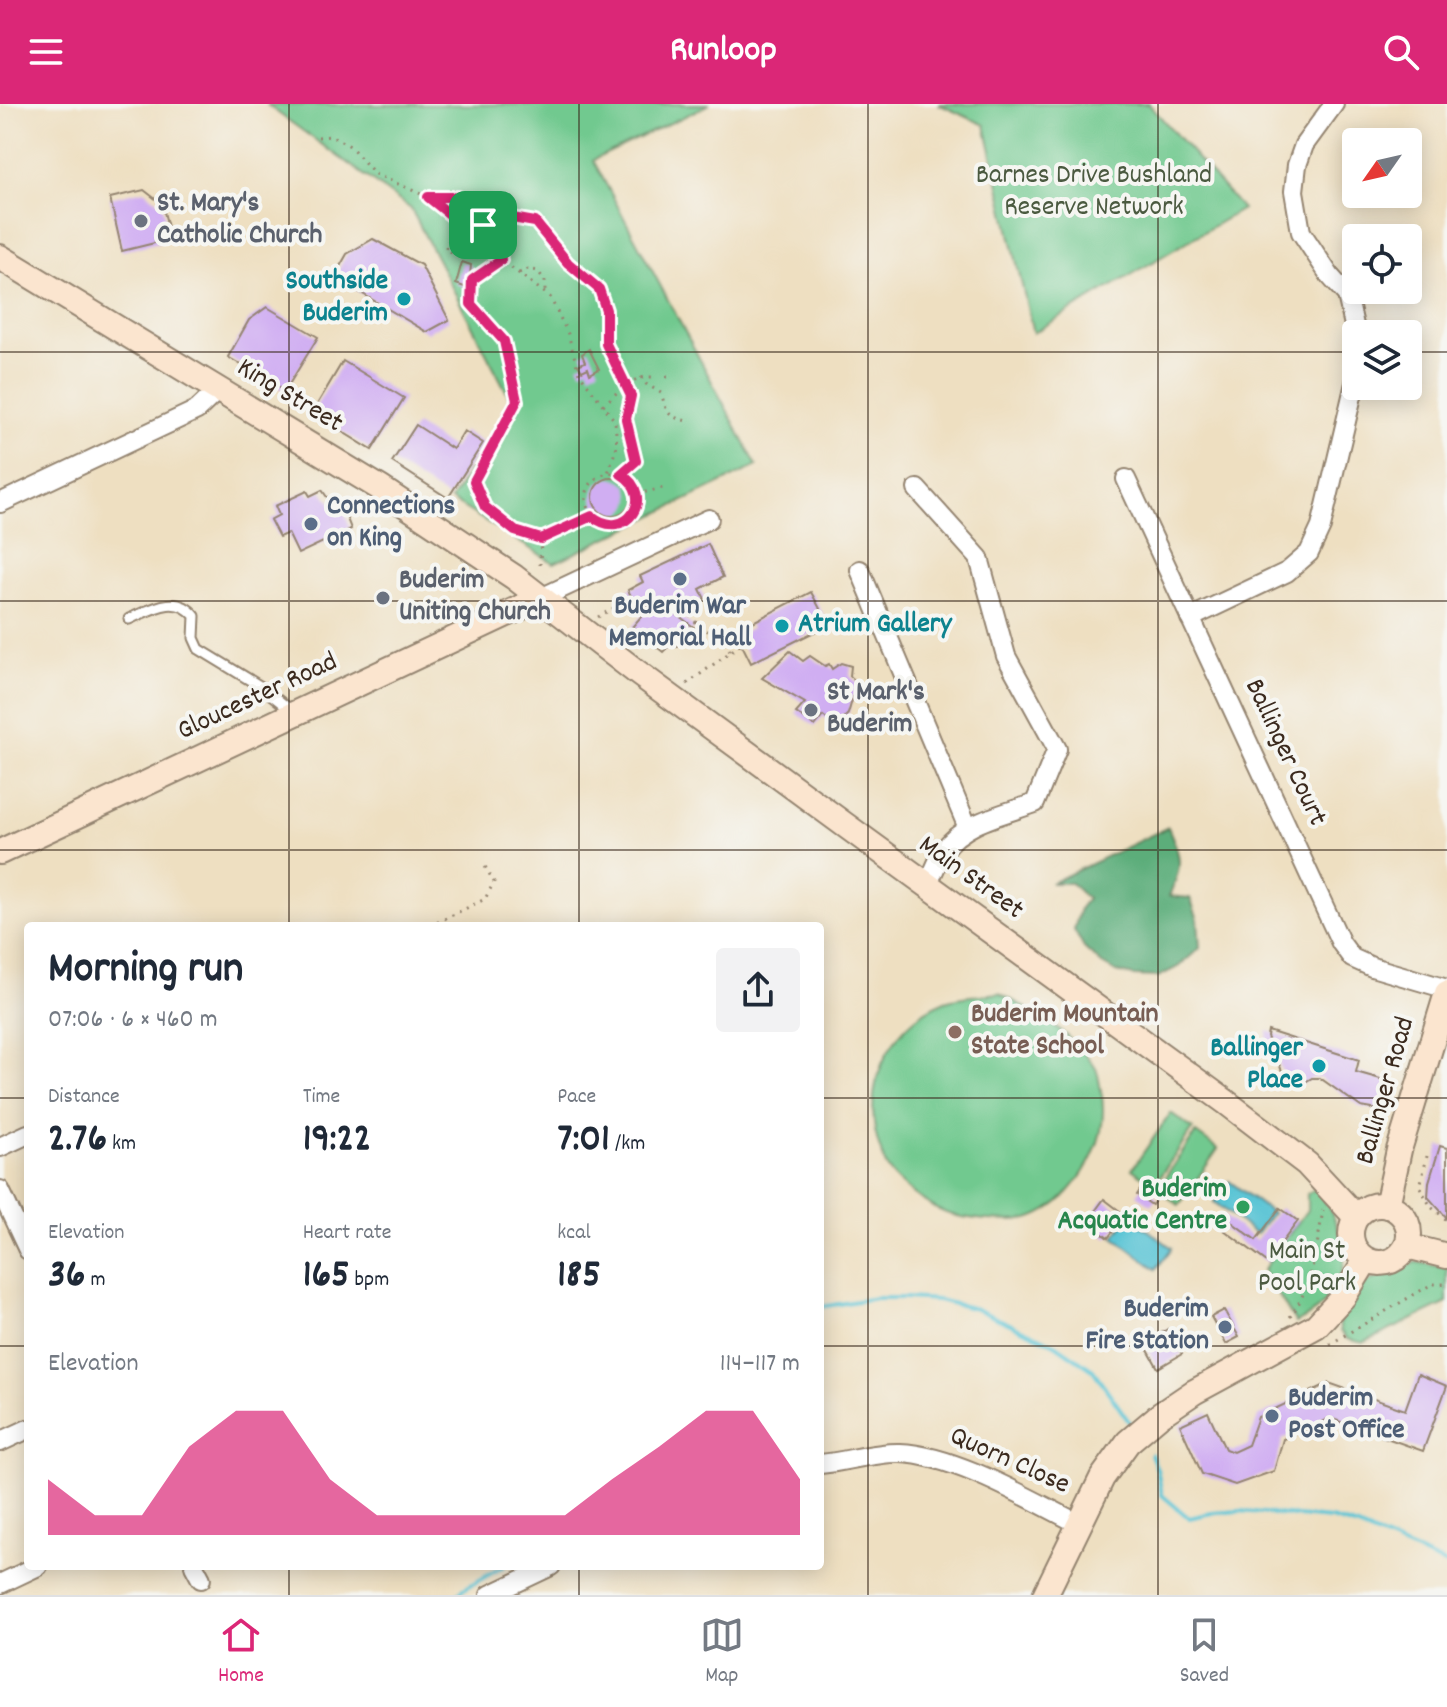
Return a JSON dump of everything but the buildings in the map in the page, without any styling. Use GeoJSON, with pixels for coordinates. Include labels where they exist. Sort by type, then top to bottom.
{"type":"FeatureCollection","features":[{"type":"Feature","properties":{"kind":"main road","name":"King Street"},"geometry":{"type":"LineString","coordinates":[[0,257],[380,488],[541,598]]}},
{"type":"Feature","properties":{"kind":"main road","name":"Gloucester Road"},"geometry":{"type":"LineString","coordinates":[[0,852],[541,598]]}},
{"type":"Feature","properties":{"kind":"main road","name":"Main Street"},"geometry":{"type":"LineString","coordinates":[[541,598],[1293,1153],[1319,1175],[1356,1217]]}},
{"type":"Feature","properties":{"kind":"main road","name":"Ballinger Road"},"geometry":{"type":"LineString","coordinates":[[1387,1206],[1399,1150],[1446,999]]}},
{"type":"Feature","properties":{"kind":"main road"},"geometry":{"type":"LineString","coordinates":[[1372,1206],[1387,1206],[1401,1215],[1409,1235],[1401,1255],[1387,1262],[1366,1260],[1352,1243],[1352,1227],[1356,1217],[1372,1206]]}},
{"type":"Feature","properties":{"kind":"main road"},"geometry":{"type":"LineString","coordinates":[[1407,1246],[1447,1256]]}},
{"type":"Feature","properties":{"kind":"main road"},"geometry":{"type":"LineString","coordinates":[[1045,1595],[1102,1478],[1128,1442],[1194,1392],[1316,1326],[1344,1296],[1366,1260]]}},
{"type":"Feature","properties":{"kind":"street"},"geometry":{"type":"LineString","coordinates":[[1334,104],[1304,145],[1297,165],[1294,191],[1301,232],[1330,276],[1342,285]]}},
{"type":"Feature","properties":{"kind":"street"},"geometry":{"type":"LineString","coordinates":[[0,503],[197,410],[218,390]]}},
{"type":"Feature","properties":{"kind":"street"},"geometry":{"type":"LineString","coordinates":[[1190,618],[1287,572],[1309,553],[1321,527],[1351,400]]}},
{"type":"Feature","properties":{"kind":"street","name":"Ballinger Court"},"geometry":{"type":"LineString","coordinates":[[1126,479],[1341,943],[1352,958],[1446,999]]}},
{"type":"Feature","properties":{"kind":"street"},"geometry":{"type":"LineString","coordinates":[[917,489],[979,558],[1006,656],[1057,749],[1035,803],[968,828],[944,851],[927,885]]}},
{"type":"Feature","properties":{"kind":"street"},"geometry":{"type":"LineString","coordinates":[[541,598],[709,519]]}},
{"type":"Feature","properties":{"kind":"street"},"geometry":{"type":"LineString","coordinates":[[860,570],[968,828]]}},
{"type":"Feature","properties":{"kind":"street"},"geometry":{"type":"LineString","coordinates":[[0,1147],[24,1136]]}},
{"type":"Feature","properties":{"kind":"street"},"geometry":{"type":"LineString","coordinates":[[0,1190],[24,1241]]}},
{"type":"Feature","properties":{"kind":"street"},"geometry":{"type":"LineString","coordinates":[[0,1442],[24,1431]]}},
{"type":"Feature","properties":{"kind":"street","name":"Quorn Close"},"geometry":{"type":"LineString","coordinates":[[824,1463],[899,1453],[926,1456],[952,1464],[1079,1524]]}},
{"type":"Feature","properties":{"kind":"street"},"geometry":{"type":"LineString","coordinates":[[0,1584],[30,1570]]}},
{"type":"Feature","properties":{"kind":"street"},"geometry":{"type":"LineString","coordinates":[[490,1595],[543,1570]]}},
{"type":"Feature","properties":{"kind":"lane"},"geometry":{"type":"LineString","coordinates":[[129,619],[168,604],[176,603],[187,608],[195,616],[194,638],[199,649],[263,688],[296,714]]}},
{"type":"Feature","properties":{"kind":"path"},"geometry":{"type":"LineString","coordinates":[[318,137],[332,136],[350,146],[375,174],[428,197],[453,217],[483,225],[488,232]]}},
{"type":"Feature","properties":{"kind":"path"},"geometry":{"type":"LineString","coordinates":[[428,197],[458,197],[470,205],[501,216],[535,222],[568,263],[599,289],[606,310],[606,344],[631,396],[626,419],[636,461],[621,474]]}},
{"type":"Feature","properties":{"kind":"path"},"geometry":{"type":"LineString","coordinates":[[501,216],[497,233],[501,260]]}},
{"type":"Feature","properties":{"kind":"path"},"geometry":{"type":"LineString","coordinates":[[497,233],[451,238],[445,249],[456,255],[489,248],[550,297],[568,334],[579,373],[615,421],[617,446],[608,473]]}},
{"type":"Feature","properties":{"kind":"path"},"geometry":{"type":"LineString","coordinates":[[501,260],[472,280],[471,304],[504,341],[517,401],[474,481],[485,507],[515,531],[541,539],[592,516]]}},
{"type":"Feature","properties":{"kind":"path"},"geometry":{"type":"LineString","coordinates":[[518,273],[528,269],[538,271],[545,281],[545,293]]}},
{"type":"Feature","properties":{"kind":"path"},"geometry":{"type":"LineString","coordinates":[[641,377],[661,393],[669,415],[691,422]]}},
{"type":"Feature","properties":{"kind":"path"},"geometry":{"type":"LineString","coordinates":[[603,405],[625,382],[652,377]]}},
{"type":"Feature","properties":{"kind":"path"},"geometry":{"type":"LineString","coordinates":[[608,473],[621,474],[629,479],[637,494],[635,510],[624,522],[607,525],[592,516],[585,500],[586,491],[596,477],[608,473]]}},
{"type":"Feature","properties":{"kind":"path"},"geometry":{"type":"LineString","coordinates":[[637,494],[667,487]]}},
{"type":"Feature","properties":{"kind":"path"},"geometry":{"type":"LineString","coordinates":[[540,565],[541,539]]}},
{"type":"Feature","properties":{"kind":"path"},"geometry":{"type":"LineString","coordinates":[[595,619],[631,598]]}},
{"type":"Feature","properties":{"kind":"path"},"geometry":{"type":"LineString","coordinates":[[686,608],[701,630],[718,632],[731,652]]}},
{"type":"Feature","properties":{"kind":"path"},"geometry":{"type":"LineString","coordinates":[[684,686],[741,644]]}},
{"type":"Feature","properties":{"kind":"path"},"geometry":{"type":"LineString","coordinates":[[438,922],[485,899],[494,882],[483,863]]}},
{"type":"Feature","properties":{"kind":"path"},"geometry":{"type":"LineString","coordinates":[[1427,1156],[1420,1187],[1431,1207],[1447,1220]]}},
{"type":"Feature","properties":{"kind":"path"},"geometry":{"type":"LineString","coordinates":[[1286,1323],[1297,1307],[1311,1270],[1323,1210]]}},
{"type":"Feature","properties":{"kind":"path"},"geometry":{"type":"LineString","coordinates":[[1330,1344],[1432,1284],[1447,1284]]}},
{"type":"Feature","properties":{"kind":"green space"},"geometry":{"type":"Polygon","coordinates":[[[710,104],[593,160],[757,466],[554,563],[451,500],[512,402],[411,209],[267,105],[710,104]]]}},
{"type":"Feature","properties":{"kind":"green space","name":"Barnes Drive Bushland Reserve Network"},"geometry":{"type":"Polygon","coordinates":[[[938,104],[1149,104],[1242,209],[1033,333],[985,125],[938,104]]]}},
{"type":"Feature","properties":{"kind":"green space"},"geometry":{"type":"Polygon","coordinates":[[[1168,827],[1179,861],[1169,896],[1190,898],[1198,919],[1200,948],[1178,967],[1158,977],[1116,972],[1084,948],[1074,930],[1080,908],[1087,899],[1071,883],[1051,883],[1168,827]]]}},
{"type":"Feature","properties":{"kind":"green space"},"geometry":{"type":"Polygon","coordinates":[[[999,993],[1052,1024],[1086,1055],[1097,1072],[1103,1105],[1100,1133],[1084,1172],[1059,1202],[1023,1220],[964,1217],[931,1206],[892,1175],[884,1161],[875,1130],[873,1107],[882,1064],[907,1027],[924,1012],[945,1001],[999,993]]]}},
{"type":"Feature","properties":{"kind":"green space"},"geometry":{"type":"Polygon","coordinates":[[[1171,1113],[1193,1129],[1154,1185],[1132,1169],[1171,1113]]]}},
{"type":"Feature","properties":{"kind":"green space"},"geometry":{"type":"Polygon","coordinates":[[[1196,1133],[1218,1149],[1179,1205],[1157,1189],[1196,1133]]]}},
{"type":"Feature","properties":{"kind":"green space","name":"Main St Pool Park"},"geometry":{"type":"Polygon","coordinates":[[[1316,1188],[1338,1227],[1344,1263],[1340,1280],[1331,1296],[1317,1310],[1296,1323],[1263,1270],[1307,1210],[1307,1194],[1316,1188]]]}},
{"type":"Feature","properties":{"kind":"green space"},"geometry":{"type":"Polygon","coordinates":[[[1417,1262],[1447,1268],[1447,1303],[1363,1343],[1347,1339],[1340,1331],[1339,1314],[1364,1283],[1417,1262]]]}},
{"type":"Feature","properties":{"kind":"water","name":"Buderim Acquatic Centre"},"geometry":{"type":"Polygon","coordinates":[[[1229,1181],[1272,1213],[1256,1234],[1214,1202],[1229,1181]]]}},
{"type":"Feature","properties":{"kind":"water"},"geometry":{"type":"Polygon","coordinates":[[[1129,1216],[1172,1248],[1156,1269],[1114,1237],[1129,1216]]]}},
{"type":"Feature","properties":{"kind":"waterway"},"geometry":{"type":"LineString","coordinates":[[824,1306],[876,1298],[905,1298],[938,1300],[976,1309],[1055,1344],[1093,1370],[1130,1423]]}},
{"type":"Feature","properties":{"kind":"waterway"},"geometry":{"type":"LineString","coordinates":[[1151,1454],[1162,1495],[1189,1518],[1240,1511],[1331,1519],[1358,1527],[1447,1565]]}},
{"type":"Feature","properties":{"kind":"waterway"},"geometry":{"type":"LineString","coordinates":[[458,1595],[497,1570]]}},
{"type":"Feature","properties":{"kind":"place","name":"St. Mary's Catholic Church"},"geometry":{"type":"Point","coordinates":[141,221]}},
{"type":"Feature","properties":{"kind":"place","name":"Southside Buderim"},"geometry":{"type":"Point","coordinates":[404,299]}},
{"type":"Feature","properties":{"kind":"place","name":"Connections on King"},"geometry":{"type":"Point","coordinates":[311,524]}},
{"type":"Feature","properties":{"kind":"place","name":"Buderim War Memorial Hall"},"geometry":{"type":"Point","coordinates":[680,579]}},
{"type":"Feature","properties":{"kind":"place","name":"Buderim Uniting Church"},"geometry":{"type":"Point","coordinates":[383,598]}},
{"type":"Feature","properties":{"kind":"place","name":"Atrium Gallery"},"geometry":{"type":"Point","coordinates":[782,626]}},
{"type":"Feature","properties":{"kind":"place","name":"St Mark's Buderim"},"geometry":{"type":"Point","coordinates":[811,710]}},
{"type":"Feature","properties":{"kind":"place","name":"Buderim Mountain State School"},"geometry":{"type":"Point","coordinates":[955,1032]}},
{"type":"Feature","properties":{"kind":"place","name":"Ballinger Place"},"geometry":{"type":"Point","coordinates":[1319,1066]}},
{"type":"Feature","properties":{"kind":"place","name":"Buderim Acquatic Centre"},"geometry":{"type":"Point","coordinates":[1243,1207]}},
{"type":"Feature","properties":{"kind":"place","name":"Buderim Fire Station"},"geometry":{"type":"Point","coordinates":[1225,1327]}},
{"type":"Feature","properties":{"kind":"place","name":"Buderim Post Office"},"geometry":{"type":"Point","coordinates":[1272,1416]}},
{"type":"Feature","properties":{"kind":"route"},"geometry":{"type":"LineString","coordinates":[[428,197],[458,197],[470,205],[501,216],[535,222],[568,263],[599,289],[606,310],[606,344],[631,396],[626,419],[636,461],[621,474],[634,485],[638,502],[624,522],[607,525],[592,516],[541,539],[515,531],[485,507],[474,481],[517,401],[504,341],[471,304],[472,280],[501,260],[497,233],[488,232],[483,225],[453,217],[428,197]]}}]}
